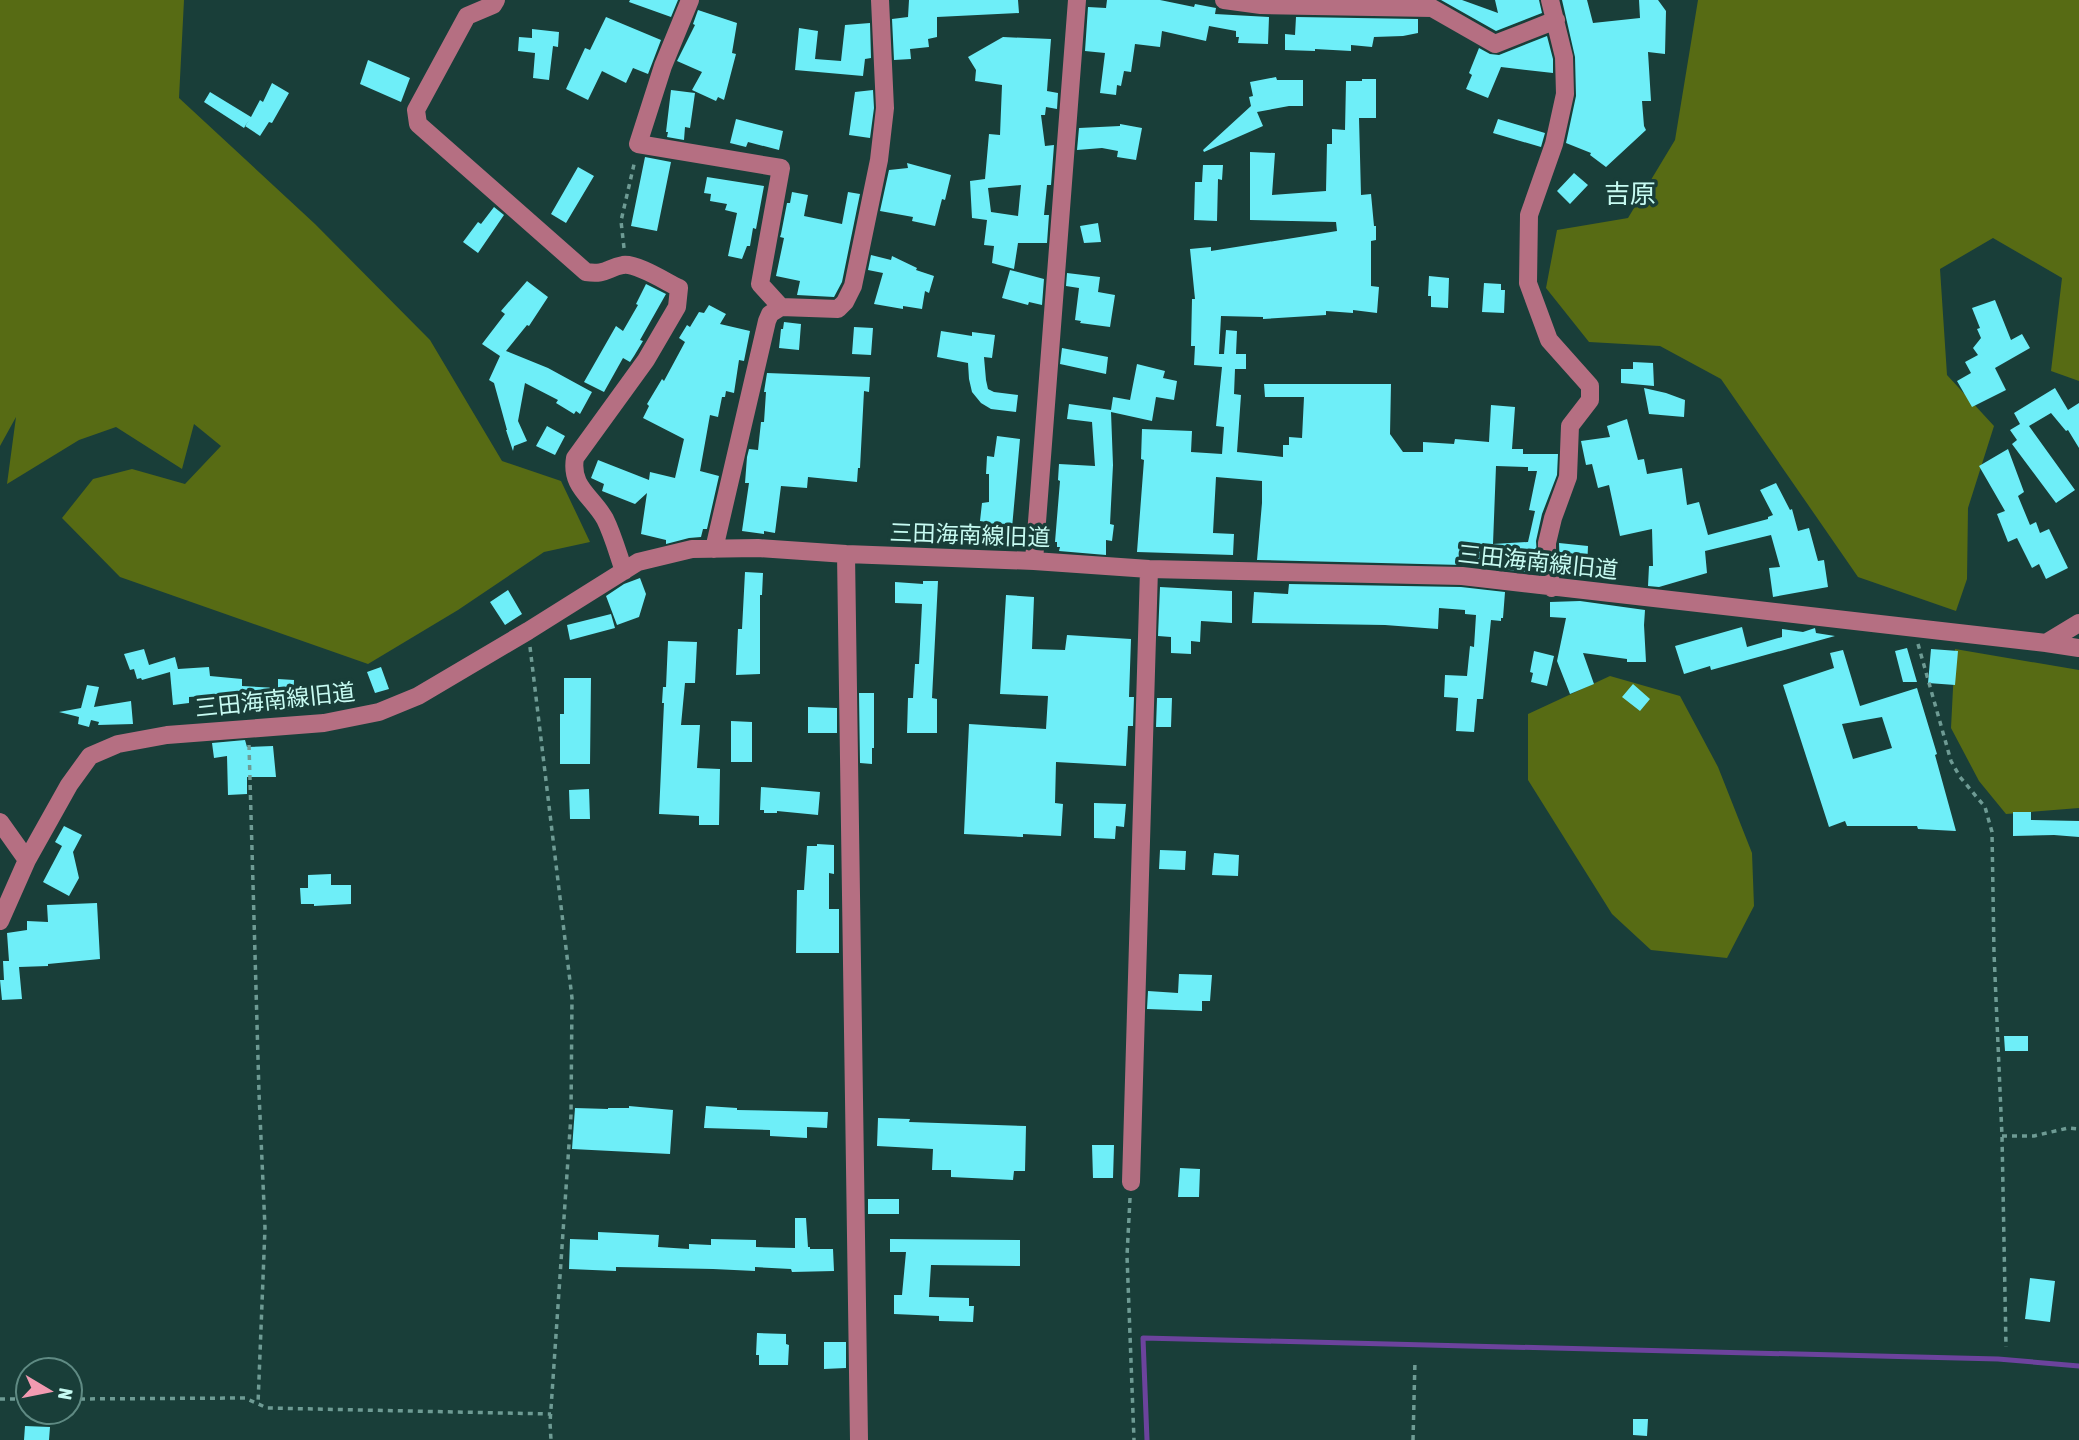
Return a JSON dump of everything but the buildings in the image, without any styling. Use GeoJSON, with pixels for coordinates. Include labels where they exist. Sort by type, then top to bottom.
{"type":"FeatureCollection","features":[{"type":"Feature","properties":{"kind":"street"},"geometry":{"type":"LineString","coordinates":[[496,0],[493,5],[467,16],[416,110],[418,124],[586,272],[600,274],[625,265],[679,288],[677,307],[646,360],[575,458],[573,472],[584,493],[604,519],[624,571]]}},
{"type":"Feature","properties":{"kind":"street"},"geometry":{"type":"LineString","coordinates":[[690,0],[663,65],[638,144],[781,168],[760,284],[781,307]]}},
{"type":"Feature","properties":{"kind":"street"},"geometry":{"type":"LineString","coordinates":[[714,549],[770,314],[781,307],[838,309],[853,286],[879,160],[885,108],[880,0]]}},
{"type":"Feature","properties":{"kind":"street"},"geometry":{"type":"LineString","coordinates":[[1034,561],[1077,0]]}},
{"type":"Feature","properties":{"kind":"street"},"geometry":{"type":"LineString","coordinates":[[1224,0],[1261,5],[1432,8],[1495,44],[1556,20]]}},
{"type":"Feature","properties":{"kind":"street"},"geometry":{"type":"LineString","coordinates":[[1550,0],[1564,57],[1565,94],[1554,144],[1529,215],[1528,284],[1549,340],[1590,386],[1590,400],[1570,426],[1568,477],[1547,543],[1552,588]]}},
{"type":"Feature","properties":{"kind":"street","name":"三田海南線旧道"},"geometry":{"type":"LineString","coordinates":[[0,921],[5,900],[69,785],[90,756],[118,744],[154,737],[324,723],[379,712],[418,696],[638,562],[692,549],[758,548],[1149,569],[1462,576],[2079,648]]}},
{"type":"Feature","properties":{"kind":"street"},"geometry":{"type":"LineString","coordinates":[[845,554],[859,1440]]}},
{"type":"Feature","properties":{"kind":"street"},"geometry":{"type":"LineString","coordinates":[[1131,1182],[1149,569]]}},
{"type":"Feature","properties":{"kind":"street"},"geometry":{"type":"LineString","coordinates":[[2046,643],[2079,623]]}},
{"type":"Feature","properties":{"kind":"street"},"geometry":{"type":"LineString","coordinates":[[0,822],[27,860]]}},
{"type":"Feature","properties":{"kind":"path"},"geometry":{"type":"LineString","coordinates":[[625,265],[621,221],[638,144]]}},
{"type":"Feature","properties":{"kind":"path"},"geometry":{"type":"LineString","coordinates":[[1914,628],[1951,761],[1960,777],[1985,807],[1992,832],[2007,1347]]}},
{"type":"Feature","properties":{"kind":"path"},"geometry":{"type":"LineString","coordinates":[[528,631],[572,998],[571,1115],[551,1440]]}},
{"type":"Feature","properties":{"kind":"path"},"geometry":{"type":"LineString","coordinates":[[249,729],[265,1228],[258,1404]]}},
{"type":"Feature","properties":{"kind":"path"},"geometry":{"type":"LineString","coordinates":[[2002,1136],[2034,1136],[2068,1128],[2079,1129]]}},
{"type":"Feature","properties":{"kind":"path"},"geometry":{"type":"LineString","coordinates":[[1131,1182],[1128,1256],[1134,1440]]}},
{"type":"Feature","properties":{"kind":"path"},"geometry":{"type":"LineString","coordinates":[[1413,1440],[1415,1360]]}},
{"type":"Feature","properties":{"kind":"path"},"geometry":{"type":"LineString","coordinates":[[84,1399],[245,1398],[267,1408],[551,1414]]}},
{"type":"Feature","properties":{"kind":"green space"},"geometry":{"type":"Polygon","coordinates":[[[0,0],[184,0],[179,98],[315,224],[430,340],[502,461],[561,481],[590,542],[544,552],[458,610],[368,664],[120,577],[62,518],[93,479],[132,469],[185,484],[221,446],[194,424],[182,469],[116,427],[79,440],[7,484],[16,417],[0,446],[0,0]]]}},
{"type":"Feature","properties":{"kind":"green space"},"geometry":{"type":"Polygon","coordinates":[[[1698,0],[2079,0],[2079,381],[2051,371],[2062,278],[1993,238],[1940,269],[1947,375],[1994,426],[1968,508],[1967,579],[1956,611],[1858,577],[1721,379],[1660,346],[1589,342],[1546,288],[1557,230],[1628,218],[1675,140],[1698,0]]]}},
{"type":"Feature","properties":{"kind":"green space"},"geometry":{"type":"Polygon","coordinates":[[[1955,649],[2079,670],[2079,808],[2006,814],[1979,781],[1951,728],[1955,649]]]}},
{"type":"Feature","properties":{"kind":"green space"},"geometry":{"type":"Polygon","coordinates":[[[1610,676],[1680,696],[1718,767],[1752,853],[1754,906],[1727,958],[1651,950],[1612,914],[1528,780],[1528,714],[1610,676]]]}},
{"type":"Feature","properties":{"kind":"waterway"},"geometry":{"type":"LineString","coordinates":[[1147,1440],[1143,1338],[1998,1359],[2079,1366]]}},
{"type":"Feature","properties":{"kind":"district","name":"吉原"},"geometry":{"type":"Point","coordinates":[1630,194]}}]}
